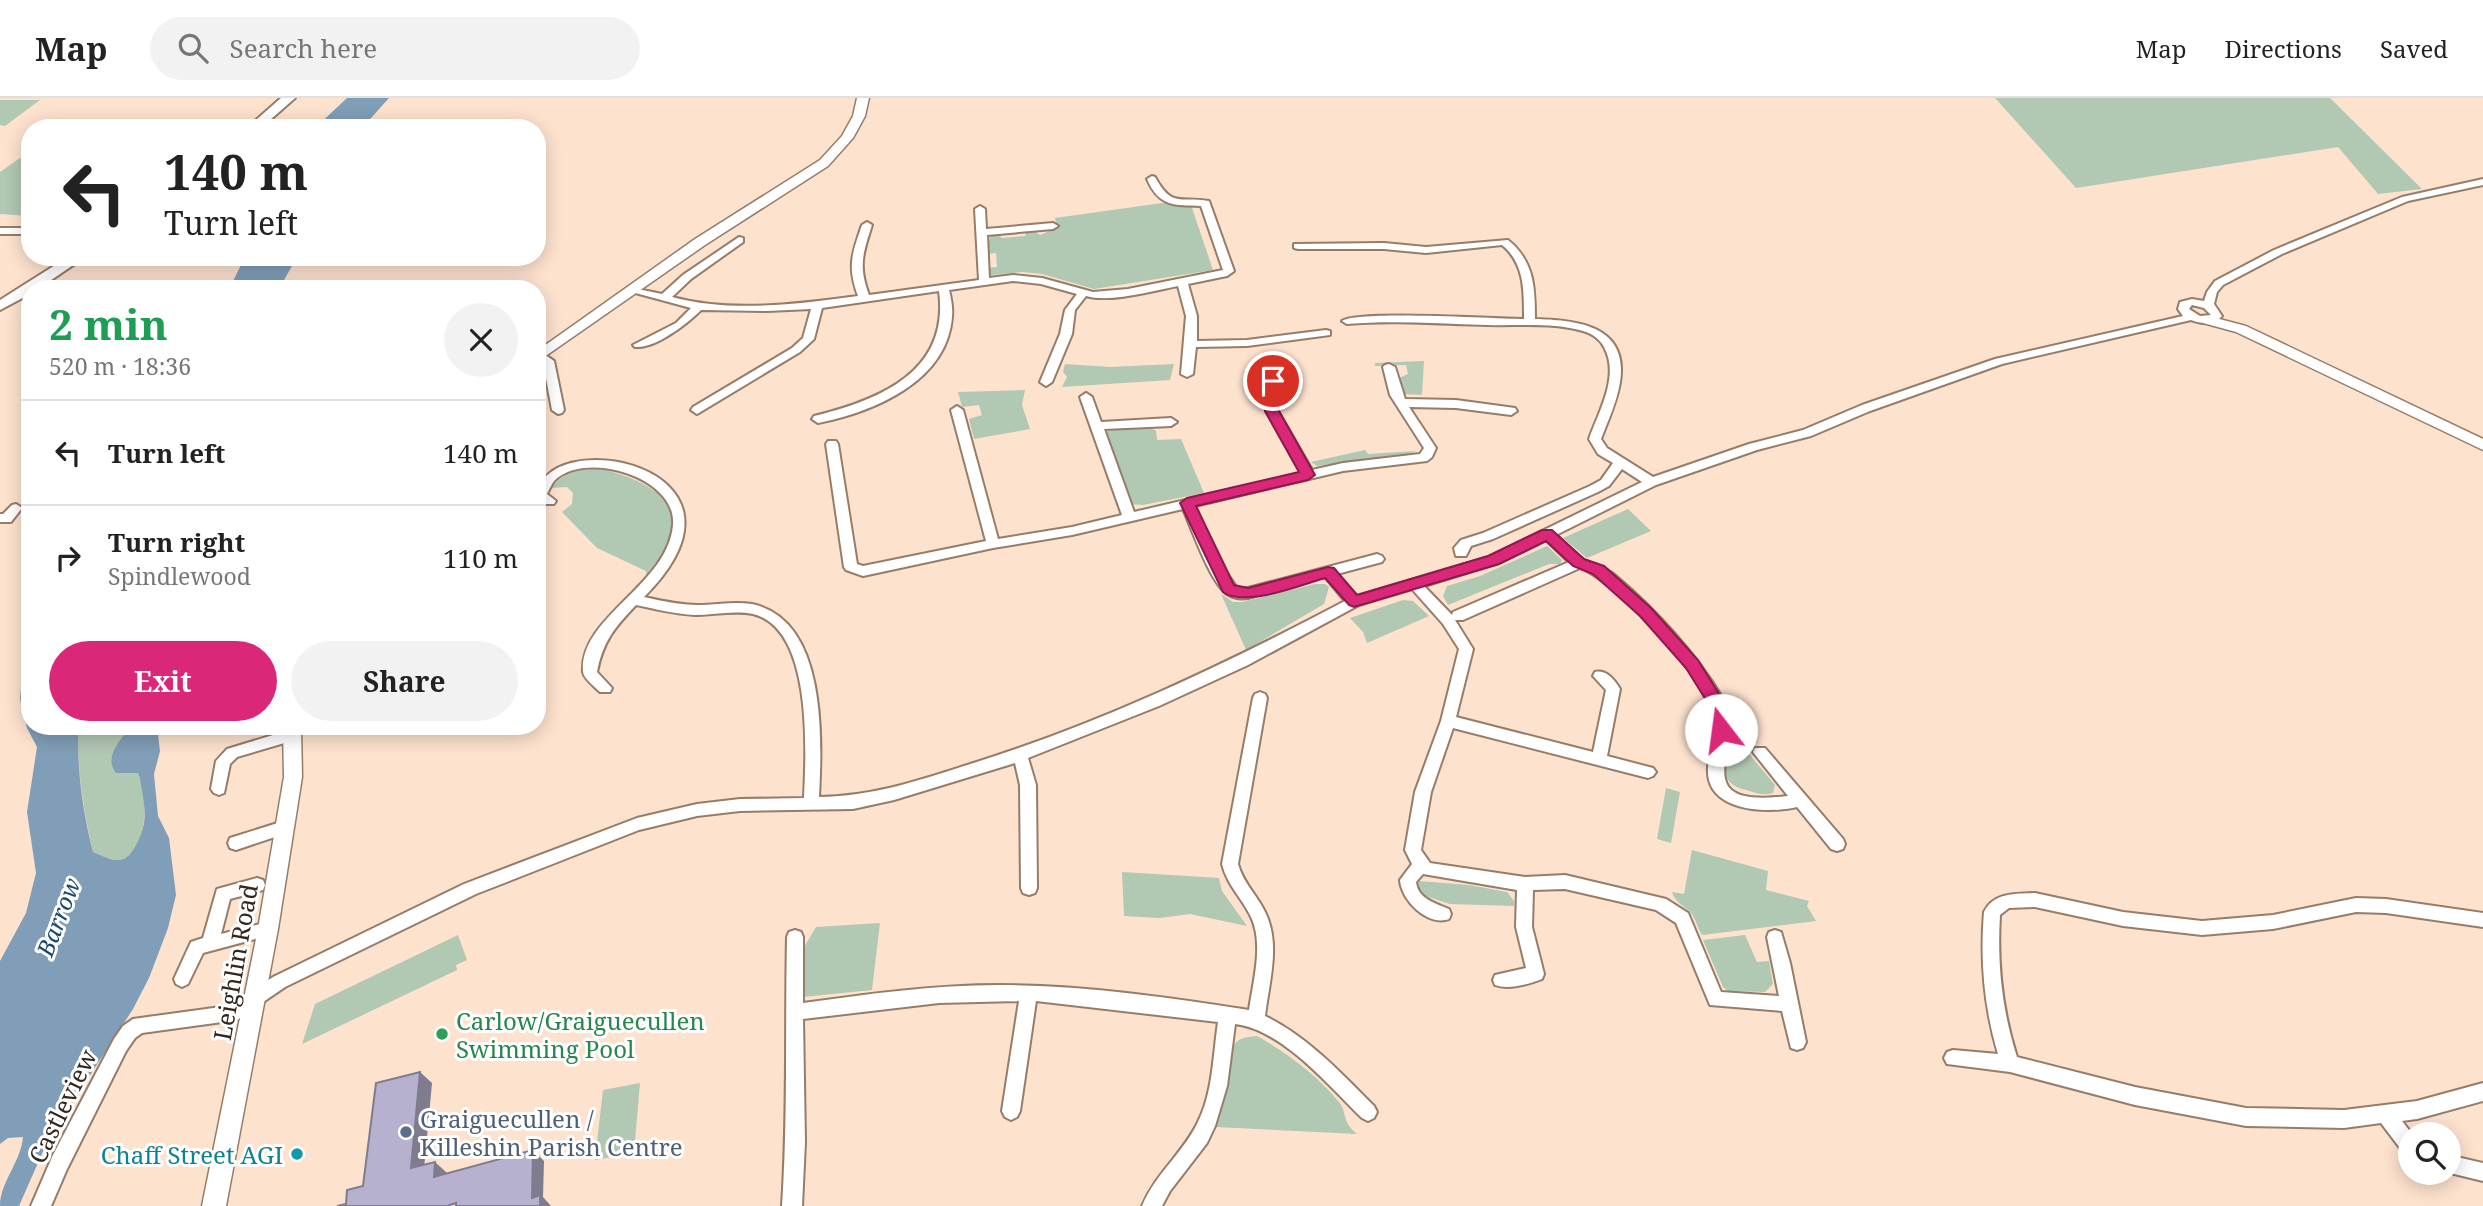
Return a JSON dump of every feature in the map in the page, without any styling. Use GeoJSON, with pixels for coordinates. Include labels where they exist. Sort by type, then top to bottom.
{"type":"FeatureCollection","features":[{"type":"Feature","properties":{"kind":"main road"},"geometry":{"type":"LineString","coordinates":[[264,119],[289,98]]}},
{"type":"Feature","properties":{"kind":"main road"},"geometry":{"type":"LineString","coordinates":[[41,280],[64,266]]}},
{"type":"Feature","properties":{"kind":"main road"},"geometry":{"type":"LineString","coordinates":[[0,306],[21,293]]}},
{"type":"Feature","properties":{"kind":"street"},"geometry":{"type":"LineString","coordinates":[[546,352],[632,289],[824,163],[847,138],[859,116],[863,98]]}},
{"type":"Feature","properties":{"kind":"street"},"geometry":{"type":"LineString","coordinates":[[632,289],[698,307],[817,305],[1013,278],[1042,281],[1082,294],[1128,292],[1229,271],[1205,203],[1166,200],[1156,192],[1152,179]]}},
{"type":"Feature","properties":{"kind":"street"},"geometry":{"type":"LineString","coordinates":[[2210,312],[2212,292],[2219,283],[2278,252],[2405,199],[2483,182]]}},
{"type":"Feature","properties":{"kind":"street"},"geometry":{"type":"LineString","coordinates":[[980,209],[984,282]]}},
{"type":"Feature","properties":{"kind":"street"},"geometry":{"type":"LineString","coordinates":[[865,299],[854,261],[867,225]]}},
{"type":"Feature","properties":{"kind":"street"},"geometry":{"type":"LineString","coordinates":[[982,232],[1054,226]]}},
{"type":"Feature","properties":{"kind":"street"},"geometry":{"type":"LineString","coordinates":[[0,231],[21,231]]}},
{"type":"Feature","properties":{"kind":"street"},"geometry":{"type":"LineString","coordinates":[[664,298],[687,276],[739,240]]}},
{"type":"Feature","properties":{"kind":"street"},"geometry":{"type":"LineString","coordinates":[[1298,246],[1384,246],[1426,250],[1504,242],[1520,255],[1526,267],[1530,323]]}},
{"type":"Feature","properties":{"kind":"street"},"geometry":{"type":"LineString","coordinates":[[1181,280],[1192,304],[1193,325],[1187,374]]}},
{"type":"Feature","properties":{"kind":"street"},"geometry":{"type":"LineString","coordinates":[[818,419],[846,415],[875,403],[911,379],[927,363],[943,336],[947,315],[944,289]]}},
{"type":"Feature","properties":{"kind":"street"},"geometry":{"type":"LineString","coordinates":[[1046,382],[1066,334],[1070,310],[1082,294]]}},
{"type":"Feature","properties":{"kind":"street"},"geometry":{"type":"LineString","coordinates":[[697,410],[808,339],[817,305]]}},
{"type":"Feature","properties":{"kind":"street"},"geometry":{"type":"LineString","coordinates":[[639,345],[680,325],[698,307]]}},
{"type":"Feature","properties":{"kind":"street"},"geometry":{"type":"LineString","coordinates":[[257,997],[279,982],[482,884],[637,824],[697,810],[740,805],[853,803],[894,794],[1020,755],[1154,702],[1243,661],[1354,601],[1493,560],[1652,482],[1752,447],[1807,433],[1866,408],[1998,361],[2210,312],[2483,444]]}},
{"type":"Feature","properties":{"kind":"street"},"geometry":{"type":"LineString","coordinates":[[1347,321],[1377,319],[1530,323],[1582,327],[1602,337],[1609,345],[1615,361],[1614,384],[1595,439],[1602,451],[1652,482]]}},
{"type":"Feature","properties":{"kind":"street"},"geometry":{"type":"LineString","coordinates":[[1189,344],[1247,342],[1326,333]]}},
{"type":"Feature","properties":{"kind":"street"},"geometry":{"type":"LineString","coordinates":[[546,360],[558,410]]}},
{"type":"Feature","properties":{"kind":"street"},"geometry":{"type":"LineString","coordinates":[[832,444],[851,567],[863,571],[1072,531],[1343,467],[1416,461],[1428,454],[1430,448],[1396,395],[1389,367]]}},
{"type":"Feature","properties":{"kind":"street"},"geometry":{"type":"LineString","coordinates":[[1283,382],[1273,381],[1272,411],[1308,475]]}},
{"type":"Feature","properties":{"kind":"street"},"geometry":{"type":"LineString","coordinates":[[1086,397],[1129,516]]}},
{"type":"Feature","properties":{"kind":"street"},"geometry":{"type":"LineString","coordinates":[[1402,403],[1456,404],[1511,411]]}},
{"type":"Feature","properties":{"kind":"street"},"geometry":{"type":"LineString","coordinates":[[957,410],[993,544]]}},
{"type":"Feature","properties":{"kind":"street"},"geometry":{"type":"LineString","coordinates":[[1096,426],[1171,422]]}},
{"type":"Feature","properties":{"kind":"street"},"geometry":{"type":"LineString","coordinates":[[1461,553],[1461,548],[1466,543],[1488,536],[1605,483],[1620,461]]}},
{"type":"Feature","properties":{"kind":"street"},"geometry":{"type":"LineString","coordinates":[[546,484],[568,468],[588,463],[635,472],[654,481],[675,500],[680,522],[677,545],[662,572],[596,643],[590,662],[590,673],[605,688]]}},
{"type":"Feature","properties":{"kind":"street"},"geometry":{"type":"LineString","coordinates":[[546,499],[550,501]]}},
{"type":"Feature","properties":{"kind":"street"},"geometry":{"type":"LineString","coordinates":[[1187,503],[1228,589],[1234,593],[1248,593],[1377,559]]}},
{"type":"Feature","properties":{"kind":"street"},"geometry":{"type":"LineString","coordinates":[[0,518],[6,519],[16,508]]}},
{"type":"Feature","properties":{"kind":"street"},"geometry":{"type":"LineString","coordinates":[[1547,534],[1578,562],[1599,570],[1645,612],[1692,664],[1722,713],[1721,747],[1713,770],[1717,785],[1731,797],[1758,803],[1781,805],[1800,800]]}},
{"type":"Feature","properties":{"kind":"street"},"geometry":{"type":"LineString","coordinates":[[1458,616],[1578,562]]}},
{"type":"Feature","properties":{"kind":"street"},"geometry":{"type":"LineString","coordinates":[[1328,572],[1354,601]]}},
{"type":"Feature","properties":{"kind":"street"},"geometry":{"type":"LineString","coordinates":[[1415,584],[1448,620],[1466,649],[1448,721],[1423,792],[1413,850],[1421,865],[1427,869],[1525,884],[1565,882],[1660,904],[1682,918],[1716,999],[1788,1004]]}},
{"type":"Feature","properties":{"kind":"street"},"geometry":{"type":"LineString","coordinates":[[635,600],[697,610],[738,607],[762,612],[778,620],[789,633],[807,684],[814,761],[811,804]]}},
{"type":"Feature","properties":{"kind":"street"},"geometry":{"type":"LineString","coordinates":[[1599,760],[1613,689],[1600,676]]}},
{"type":"Feature","properties":{"kind":"street"},"geometry":{"type":"LineString","coordinates":[[1256,1020],[1265,939],[1261,920],[1232,879],[1230,864],[1260,698]]}},
{"type":"Feature","properties":{"kind":"street"},"geometry":{"type":"LineString","coordinates":[[1448,721],[1648,772]]}},
{"type":"Feature","properties":{"kind":"street"},"geometry":{"type":"LineString","coordinates":[[219,789],[223,761],[232,753],[282,735]]}},
{"type":"Feature","properties":{"kind":"street","name":"Leighlin Road"},"geometry":{"type":"LineString","coordinates":[[214,1206],[257,997],[293,777],[293,735]]}},
{"type":"Feature","properties":{"kind":"street"},"geometry":{"type":"LineString","coordinates":[[1760,752],[1838,844]]}},
{"type":"Feature","properties":{"kind":"street"},"geometry":{"type":"LineString","coordinates":[[1020,755],[1028,785],[1029,888]]}},
{"type":"Feature","properties":{"kind":"street"},"geometry":{"type":"LineString","coordinates":[[236,843],[284,827]]}},
{"type":"Feature","properties":{"kind":"street"},"geometry":{"type":"LineString","coordinates":[[1421,865],[1408,880],[1408,888],[1418,903],[1443,914]]}},
{"type":"Feature","properties":{"kind":"street"},"geometry":{"type":"LineString","coordinates":[[1501,980],[1536,974],[1524,927],[1525,884]]}},
{"type":"Feature","properties":{"kind":"street"},"geometry":{"type":"LineString","coordinates":[[210,943],[223,894],[257,885]]}},
{"type":"Feature","properties":{"kind":"street"},"geometry":{"type":"LineString","coordinates":[[2010,1065],[1997,1026],[1988,960],[1992,912],[2006,901],[2035,900],[2123,919],[2202,928],[2273,922],[2356,905],[2386,906],[2483,920]]}},
{"type":"Feature","properties":{"kind":"street"},"geometry":{"type":"LineString","coordinates":[[182,979],[197,947],[268,929]]}},
{"type":"Feature","properties":{"kind":"street"},"geometry":{"type":"LineString","coordinates":[[792,1206],[796,1142],[795,937]]}},
{"type":"Feature","properties":{"kind":"street"},"geometry":{"type":"LineString","coordinates":[[1774,937],[1782,960],[1797,1042]]}},
{"type":"Feature","properties":{"kind":"street"},"geometry":{"type":"LineString","coordinates":[[794,1012],[916,995],[1029,993],[1228,1015],[1256,1020],[1279,1034],[1315,1062],[1368,1112]]}},
{"type":"Feature","properties":{"kind":"street"},"geometry":{"type":"LineString","coordinates":[[1011,1111],[1029,993]]}},
{"type":"Feature","properties":{"kind":"street","name":"Castleview"},"geometry":{"type":"LineString","coordinates":[[41,1206],[120,1045],[135,1028],[231,1014],[257,997]]}},
{"type":"Feature","properties":{"kind":"street"},"geometry":{"type":"LineString","coordinates":[[1152,1206],[1158,1191],[1190,1153],[1206,1125],[1228,1015]]}},
{"type":"Feature","properties":{"kind":"street"},"geometry":{"type":"LineString","coordinates":[[1953,1058],[2010,1065],[2135,1096],[2246,1116],[2344,1119],[2385,1115],[2417,1110],[2483,1092]]}},
{"type":"Feature","properties":{"kind":"street"},"geometry":{"type":"LineString","coordinates":[[2385,1115],[2398,1131]]}},
{"type":"Feature","properties":{"kind":"street"},"geometry":{"type":"LineString","coordinates":[[2461,1167],[2483,1172]]}},
{"type":"Feature","properties":{"kind":"green space"},"geometry":{"type":"Polygon","coordinates":[[[1995,98],[2330,98],[2422,189],[2378,194],[2338,147],[2076,188],[1995,98]]]}},
{"type":"Feature","properties":{"kind":"green space"},"geometry":{"type":"Polygon","coordinates":[[[0,100],[40,100],[5,126],[0,125],[0,100]]]}},
{"type":"Feature","properties":{"kind":"green space"},"geometry":{"type":"Polygon","coordinates":[[[21,158],[21,215],[0,214],[0,172],[21,158]]]}},
{"type":"Feature","properties":{"kind":"green space"},"geometry":{"type":"Polygon","coordinates":[[[1162,203],[1192,208],[1213,270],[1094,289],[1042,274],[1022,272],[991,275],[988,268],[997,267],[996,253],[987,254],[990,236],[1026,236],[1025,231],[1034,231],[1040,235],[1057,228],[1055,218],[1162,203]]]}},
{"type":"Feature","properties":{"kind":"green space"},"geometry":{"type":"Polygon","coordinates":[[[1424,361],[1422,395],[1403,394],[1397,379],[1408,374],[1406,365],[1375,366],[1375,363],[1424,361]]]}},
{"type":"Feature","properties":{"kind":"green space"},"geometry":{"type":"Polygon","coordinates":[[[1065,364],[1110,367],[1174,364],[1170,380],[1062,387],[1067,377],[1063,372],[1065,364]]]}},
{"type":"Feature","properties":{"kind":"green space"},"geometry":{"type":"Polygon","coordinates":[[[1025,390],[1022,405],[1030,429],[974,439],[969,419],[982,415],[979,405],[962,407],[958,392],[1025,390]]]}},
{"type":"Feature","properties":{"kind":"green space"},"geometry":{"type":"Polygon","coordinates":[[[1114,427],[1150,427],[1156,431],[1157,440],[1181,439],[1204,493],[1143,505],[1130,504],[1106,437],[1108,430],[1114,427]]]}},
{"type":"Feature","properties":{"kind":"green space"},"geometry":{"type":"Polygon","coordinates":[[[1365,450],[1368,454],[1417,451],[1405,455],[1317,466],[1311,462],[1365,450]]]}},
{"type":"Feature","properties":{"kind":"green space"},"geometry":{"type":"Polygon","coordinates":[[[590,467],[621,475],[653,489],[665,500],[673,513],[675,528],[671,545],[647,582],[646,571],[597,548],[562,512],[572,504],[573,493],[567,487],[551,488],[569,473],[590,467]]]}},
{"type":"Feature","properties":{"kind":"green space"},"geometry":{"type":"Polygon","coordinates":[[[1628,509],[1651,531],[1587,558],[1563,538],[1628,509]]]}},
{"type":"Feature","properties":{"kind":"green space"},"geometry":{"type":"Polygon","coordinates":[[[1547,546],[1562,560],[1560,564],[1549,564],[1448,605],[1443,596],[1447,586],[1480,576],[1547,546]]]}},
{"type":"Feature","properties":{"kind":"green space"},"geometry":{"type":"Polygon","coordinates":[[[1315,584],[1329,587],[1324,604],[1246,650],[1221,594],[1233,602],[1242,602],[1315,584]]]}},
{"type":"Feature","properties":{"kind":"green space"},"geometry":{"type":"Polygon","coordinates":[[[1403,600],[1413,601],[1429,616],[1367,643],[1363,632],[1350,618],[1403,600]]]}},
{"type":"Feature","properties":{"kind":"green space"},"geometry":{"type":"Polygon","coordinates":[[[1732,732],[1751,734],[1758,742],[1744,748],[1775,785],[1773,793],[1753,792],[1729,781],[1725,768],[1732,732]]]}},
{"type":"Feature","properties":{"kind":"green space"},"geometry":{"type":"Polygon","coordinates":[[[79,735],[124,735],[115,748],[138,773],[144,798],[141,838],[129,856],[119,860],[109,859],[93,852],[79,758],[79,735]]]}},
{"type":"Feature","properties":{"kind":"green space"},"geometry":{"type":"Polygon","coordinates":[[[1666,788],[1680,792],[1671,843],[1657,839],[1666,788]]]}},
{"type":"Feature","properties":{"kind":"green space"},"geometry":{"type":"Polygon","coordinates":[[[1692,850],[1768,871],[1766,890],[1809,901],[1807,906],[1816,921],[1702,935],[1693,915],[1677,901],[1672,892],[1684,894],[1692,850]]]}},
{"type":"Feature","properties":{"kind":"green space"},"geometry":{"type":"Polygon","coordinates":[[[1122,872],[1219,878],[1222,891],[1247,926],[1190,914],[1159,918],[1124,916],[1122,872]]]}},
{"type":"Feature","properties":{"kind":"green space"},"geometry":{"type":"Polygon","coordinates":[[[1419,881],[1469,885],[1507,892],[1514,901],[1514,906],[1450,904],[1419,894],[1416,887],[1419,881]]]}},
{"type":"Feature","properties":{"kind":"green space"},"geometry":{"type":"Polygon","coordinates":[[[880,923],[872,990],[803,997],[803,949],[816,927],[880,923]]]}},
{"type":"Feature","properties":{"kind":"green space"},"geometry":{"type":"Polygon","coordinates":[[[458,935],[467,960],[456,965],[457,970],[302,1044],[315,1004],[458,935]]]}},
{"type":"Feature","properties":{"kind":"green space"},"geometry":{"type":"Polygon","coordinates":[[[1745,935],[1757,962],[1769,961],[1773,984],[1765,992],[1728,991],[1723,987],[1703,940],[1745,935]]]}},
{"type":"Feature","properties":{"kind":"green space"},"geometry":{"type":"Polygon","coordinates":[[[1257,1036],[1290,1057],[1321,1083],[1341,1105],[1346,1121],[1357,1134],[1216,1127],[1229,1054],[1240,1040],[1257,1036]]]}},
{"type":"Feature","properties":{"kind":"green space"},"geometry":{"type":"Polygon","coordinates":[[[640,1083],[634,1153],[595,1160],[603,1090],[640,1083]]]}},
{"type":"Feature","properties":{"kind":"water"},"geometry":{"type":"Polygon","coordinates":[[[347,98],[389,98],[370,119],[325,119],[347,98]]]}},
{"type":"Feature","properties":{"kind":"water"},"geometry":{"type":"Polygon","coordinates":[[[240,266],[292,266],[284,280],[234,280],[240,266]]]}},
{"type":"Feature","properties":{"kind":"water","name":"Barrow"},"geometry":{"type":"Polygon","coordinates":[[[31,735],[79,735],[81,790],[93,852],[116,860],[127,857],[135,847],[143,829],[145,813],[138,773],[116,773],[111,760],[112,754],[124,735],[158,735],[160,751],[154,774],[158,816],[169,838],[176,895],[168,928],[149,978],[133,1009],[48,1140],[19,1206],[0,1206],[3,1189],[19,1155],[23,1137],[8,1138],[0,1144],[0,961],[26,913],[36,873],[27,812],[37,747],[31,735]]]}},
{"type":"Feature","properties":{"kind":"building"},"geometry":{"type":"Polygon","coordinates":[[[420,1072],[411,1168],[435,1162],[434,1177],[533,1150],[532,1198],[540,1195],[540,1206],[456,1206],[456,1203],[447,1206],[337,1206],[346,1204],[347,1190],[363,1186],[376,1083],[420,1072]]]}},
{"type":"Feature","properties":{"kind":"place","name":"Carlow/Graiguecullen Swimming Pool"},"geometry":{"type":"Point","coordinates":[442,1034]}},
{"type":"Feature","properties":{"kind":"place","name":"Graiguecullen / Killeshin Parish Centre"},"geometry":{"type":"Point","coordinates":[406,1132]}},
{"type":"Feature","properties":{"kind":"place","name":"Chaff Street AGI"},"geometry":{"type":"Point","coordinates":[297,1154]}},
{"type":"Feature","properties":{"kind":"route"},"geometry":{"type":"LineString","coordinates":[[1273,381],[1272,411],[1308,475],[1187,503],[1228,589],[1234,593],[1248,593],[1328,572],[1354,601],[1493,560],[1547,534],[1578,562],[1599,570],[1645,612],[1692,664],[1722,713],[1721,730]]}}]}
